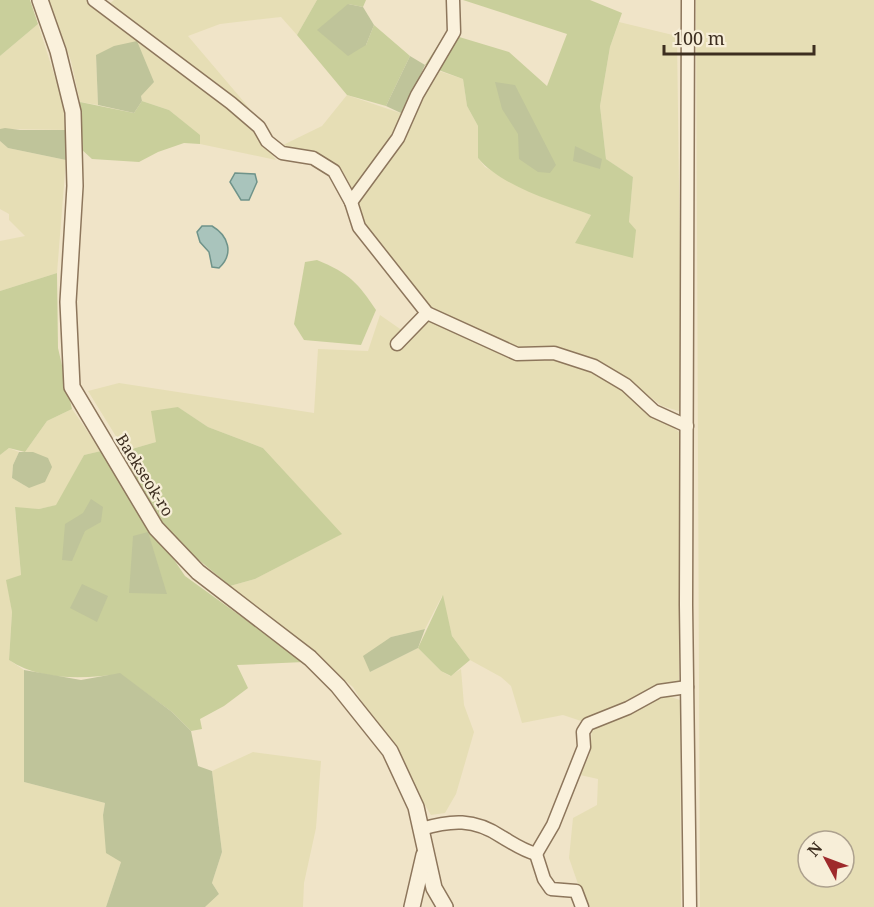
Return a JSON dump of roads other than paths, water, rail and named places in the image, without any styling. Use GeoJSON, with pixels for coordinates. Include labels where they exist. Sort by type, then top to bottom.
{"type":"FeatureCollection","features":[{"type":"Feature","properties":{"kind":"street","name":"Baekseok-ro"},"geometry":{"type":"LineString","coordinates":[[40,0],[58,51],[73,112],[75,186],[68,302],[72,387],[156,528],[198,572],[310,657],[338,686],[384,743],[405,778],[421,829],[434,888],[445,907]]}},
{"type":"Feature","properties":{"kind":"street"},"geometry":{"type":"LineString","coordinates":[[94,0],[231,103],[259,128],[267,141],[282,153],[312,158],[334,171],[351,202],[358,227],[427,313],[517,354],[554,353],[594,366],[626,386],[654,411],[687,426]]}},
{"type":"Feature","properties":{"kind":"street"},"geometry":{"type":"LineString","coordinates":[[351,202],[398,138],[417,95],[454,32],[453,0]]}},
{"type":"Feature","properties":{"kind":"street"},"geometry":{"type":"LineString","coordinates":[[688,0],[686,95],[687,687],[690,907]]}},
{"type":"Feature","properties":{"kind":"street"},"geometry":{"type":"LineString","coordinates":[[397,344],[427,313]]}},
{"type":"Feature","properties":{"kind":"street"},"geometry":{"type":"LineString","coordinates":[[582,907],[576,891],[551,889],[544,879],[536,854],[553,825],[584,747],[583,732],[588,724],[628,708],[659,691],[687,687]]}},
{"type":"Feature","properties":{"kind":"street"},"geometry":{"type":"LineString","coordinates":[[421,829],[450,820],[470,824],[500,835],[520,850],[536,854]]}},
{"type":"Feature","properties":{"kind":"street"},"geometry":{"type":"LineString","coordinates":[[413,907],[425,847]]}},
{"type":"Feature","properties":{"kind":"street"},"geometry":{"type":"LineString","coordinates":[[413,907],[434,888]]}},
{"type":"Feature","properties":{"kind":"water"},"geometry":{"type":"Polygon","coordinates":[[[235,173],[255,174],[257,182],[249,200],[241,200],[230,182],[235,173]]]}},
{"type":"Feature","properties":{"kind":"water"},"geometry":{"type":"Polygon","coordinates":[[[202,226],[212,226],[226,240],[227,257],[219,268],[212,267],[209,252],[200,242],[197,232],[202,226]]]}}]}
